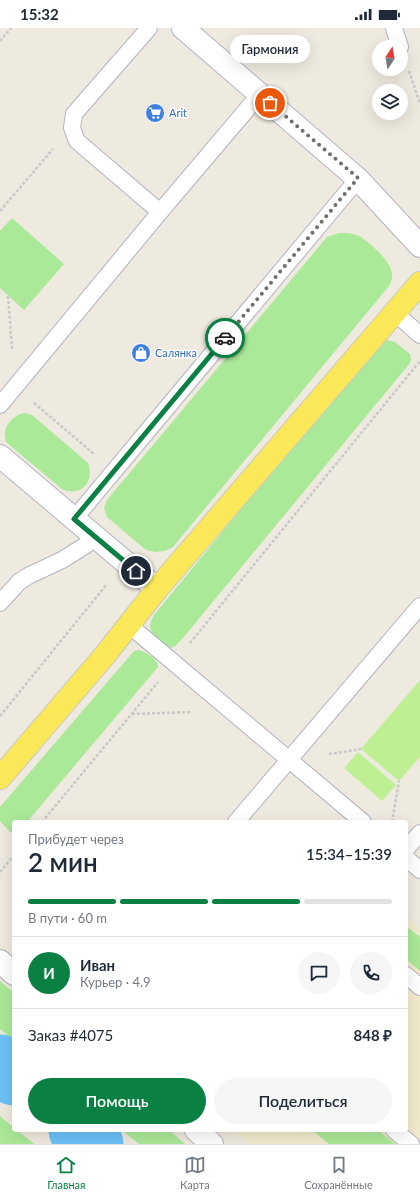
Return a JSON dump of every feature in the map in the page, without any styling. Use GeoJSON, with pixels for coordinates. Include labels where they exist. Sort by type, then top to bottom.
{"type":"FeatureCollection","features":[{"type":"Feature","properties":{"kind":"main road"},"geometry":{"type":"LineString","coordinates":[[0,778],[129,625],[157,589],[420,283]]}},
{"type":"Feature","properties":{"kind":"street"},"geometry":{"type":"LineString","coordinates":[[183,28],[358,178],[420,246]]}},
{"type":"Feature","properties":{"kind":"street"},"geometry":{"type":"LineString","coordinates":[[0,456],[157,589]]}},
{"type":"Feature","properties":{"kind":"street"},"geometry":{"type":"LineString","coordinates":[[0,961],[12,972]]}},
{"type":"Feature","properties":{"kind":"street"},"geometry":{"type":"LineString","coordinates":[[198,1132],[212,1144]]}},
{"type":"Feature","properties":{"kind":"lane"},"geometry":{"type":"LineString","coordinates":[[150,28],[74,114],[72,128],[77,141],[160,212]]}},
{"type":"Feature","properties":{"kind":"lane"},"geometry":{"type":"LineString","coordinates":[[394,28],[398,40]]}},
{"type":"Feature","properties":{"kind":"lane"},"geometry":{"type":"LineString","coordinates":[[0,405],[260,94]]}},
{"type":"Feature","properties":{"kind":"lane"},"geometry":{"type":"LineString","coordinates":[[74,519],[358,178]]}},
{"type":"Feature","properties":{"kind":"lane"},"geometry":{"type":"LineString","coordinates":[[394,312],[420,335]]}},
{"type":"Feature","properties":{"kind":"lane"},"geometry":{"type":"LineString","coordinates":[[0,603],[19,582],[62,560],[96,537]]}},
{"type":"Feature","properties":{"kind":"lane"},"geometry":{"type":"LineString","coordinates":[[238,820],[420,606]]}},
{"type":"Feature","properties":{"kind":"lane"},"geometry":{"type":"LineString","coordinates":[[129,625],[361,820]]}},
{"type":"Feature","properties":{"kind":"lane"},"geometry":{"type":"LineString","coordinates":[[408,847],[420,833]]}},
{"type":"Feature","properties":{"kind":"lane"},"geometry":{"type":"LineString","coordinates":[[408,860],[420,870]]}},
{"type":"Feature","properties":{"kind":"lane"},"geometry":{"type":"LineString","coordinates":[[408,977],[420,987]]}},
{"type":"Feature","properties":{"kind":"lane"},"geometry":{"type":"LineString","coordinates":[[396,1132],[411,1144]]}},
{"type":"Feature","properties":{"kind":"path"},"geometry":{"type":"LineString","coordinates":[[0,41],[11,28]]}},
{"type":"Feature","properties":{"kind":"path"},"geometry":{"type":"LineString","coordinates":[[408,68],[420,104]]}},
{"type":"Feature","properties":{"kind":"path"},"geometry":{"type":"LineString","coordinates":[[0,211],[72,128]]}},
{"type":"Feature","properties":{"kind":"path"},"geometry":{"type":"LineString","coordinates":[[8,296],[15,387],[114,471]]}},
{"type":"Feature","properties":{"kind":"path"},"geometry":{"type":"LineString","coordinates":[[44,820],[174,663],[420,361]]}},
{"type":"Feature","properties":{"kind":"path"},"geometry":{"type":"LineString","coordinates":[[0,716],[125,562]]}},
{"type":"Feature","properties":{"kind":"path"},"geometry":{"type":"LineString","coordinates":[[132,714],[232,712]]}},
{"type":"Feature","properties":{"kind":"path"},"geometry":{"type":"LineString","coordinates":[[392,820],[399,781]]}},
{"type":"Feature","properties":{"kind":"path"},"geometry":{"type":"LineString","coordinates":[[0,872],[12,857]]}},
{"type":"Feature","properties":{"kind":"shaded area"},"geometry":{"type":"Polygon","coordinates":[[[408,919],[420,929],[420,1144],[249,1144],[235,1132],[408,1132],[408,919]]]}},
{"type":"Feature","properties":{"kind":"green space"},"geometry":{"type":"Polygon","coordinates":[[[12,218],[64,264],[24,310],[0,288],[0,231],[12,218]]]}},
{"type":"Feature","properties":{"kind":"green space"},"geometry":{"type":"Polygon","coordinates":[[[339,233],[348,233],[361,237],[381,255],[390,267],[392,273],[392,279],[389,286],[173,547],[165,551],[156,552],[146,550],[107,517],[104,508],[107,500],[327,237],[339,233]]]}},
{"type":"Feature","properties":{"kind":"green space"},"geometry":{"type":"Polygon","coordinates":[[[384,339],[395,342],[410,354],[410,363],[183,638],[171,648],[161,641],[151,631],[150,626],[154,615],[375,346],[384,339]]]}},
{"type":"Feature","properties":{"kind":"green space"},"geometry":{"type":"Polygon","coordinates":[[[24,413],[32,415],[88,463],[90,476],[85,486],[75,491],[62,489],[7,443],[5,433],[8,424],[15,417],[24,413]]]}},
{"type":"Feature","properties":{"kind":"green space"},"geometry":{"type":"Polygon","coordinates":[[[139,650],[148,654],[156,661],[158,667],[29,820],[12,820],[12,832],[10,832],[0,821],[0,807],[134,651],[139,650]]]}},
{"type":"Feature","properties":{"kind":"green space"},"geometry":{"type":"Polygon","coordinates":[[[420,680],[420,757],[399,781],[361,749],[420,680]]]}},
{"type":"Feature","properties":{"kind":"green space"},"geometry":{"type":"Polygon","coordinates":[[[358,752],[396,785],[382,801],[344,768],[358,752]]]}},
{"type":"Feature","properties":{"kind":"green space"},"geometry":{"type":"Polygon","coordinates":[[[408,928],[420,937],[420,971],[408,961],[408,928]]]}},
{"type":"Feature","properties":{"kind":"green space"},"geometry":{"type":"Polygon","coordinates":[[[0,981],[12,991],[12,1039],[0,1029],[0,981]]]}},
{"type":"Feature","properties":{"kind":"green space"},"geometry":{"type":"Polygon","coordinates":[[[0,1116],[12,1126],[12,1132],[19,1132],[34,1144],[0,1144],[0,1116]]]}},
{"type":"Feature","properties":{"kind":"green space"},"geometry":{"type":"Polygon","coordinates":[[[124,1132],[171,1132],[185,1144],[139,1144],[124,1132]]]}},
{"type":"Feature","properties":{"kind":"green space"},"geometry":{"type":"Polygon","coordinates":[[[314,1132],[380,1132],[395,1144],[329,1144],[314,1132]]]}},
{"type":"Feature","properties":{"kind":"waterway"},"geometry":{"type":"LineString","coordinates":[[0,1064],[12,1074]]}},
{"type":"Feature","properties":{"kind":"waterway"},"geometry":{"type":"LineString","coordinates":[[80,1132],[94,1144]]}},
{"type":"Feature","properties":{"kind":"way so far"},"geometry":{"type":"LineString","coordinates":[[225,338],[358,178],[270,103]]}},
{"type":"Feature","properties":{"kind":"place","name":"Гармония"},"geometry":{"type":"Point","coordinates":[270,103]}},
{"type":"Feature","properties":{"kind":"place","name":"Arit"},"geometry":{"type":"Point","coordinates":[155,113]}},
{"type":"Feature","properties":{"kind":"place","name":"Салянка"},"geometry":{"type":"Point","coordinates":[141,353]}},
{"type":"Feature","properties":{"kind":"route"},"geometry":{"type":"LineString","coordinates":[[136,571],[74,519],[225,338]]}}]}
